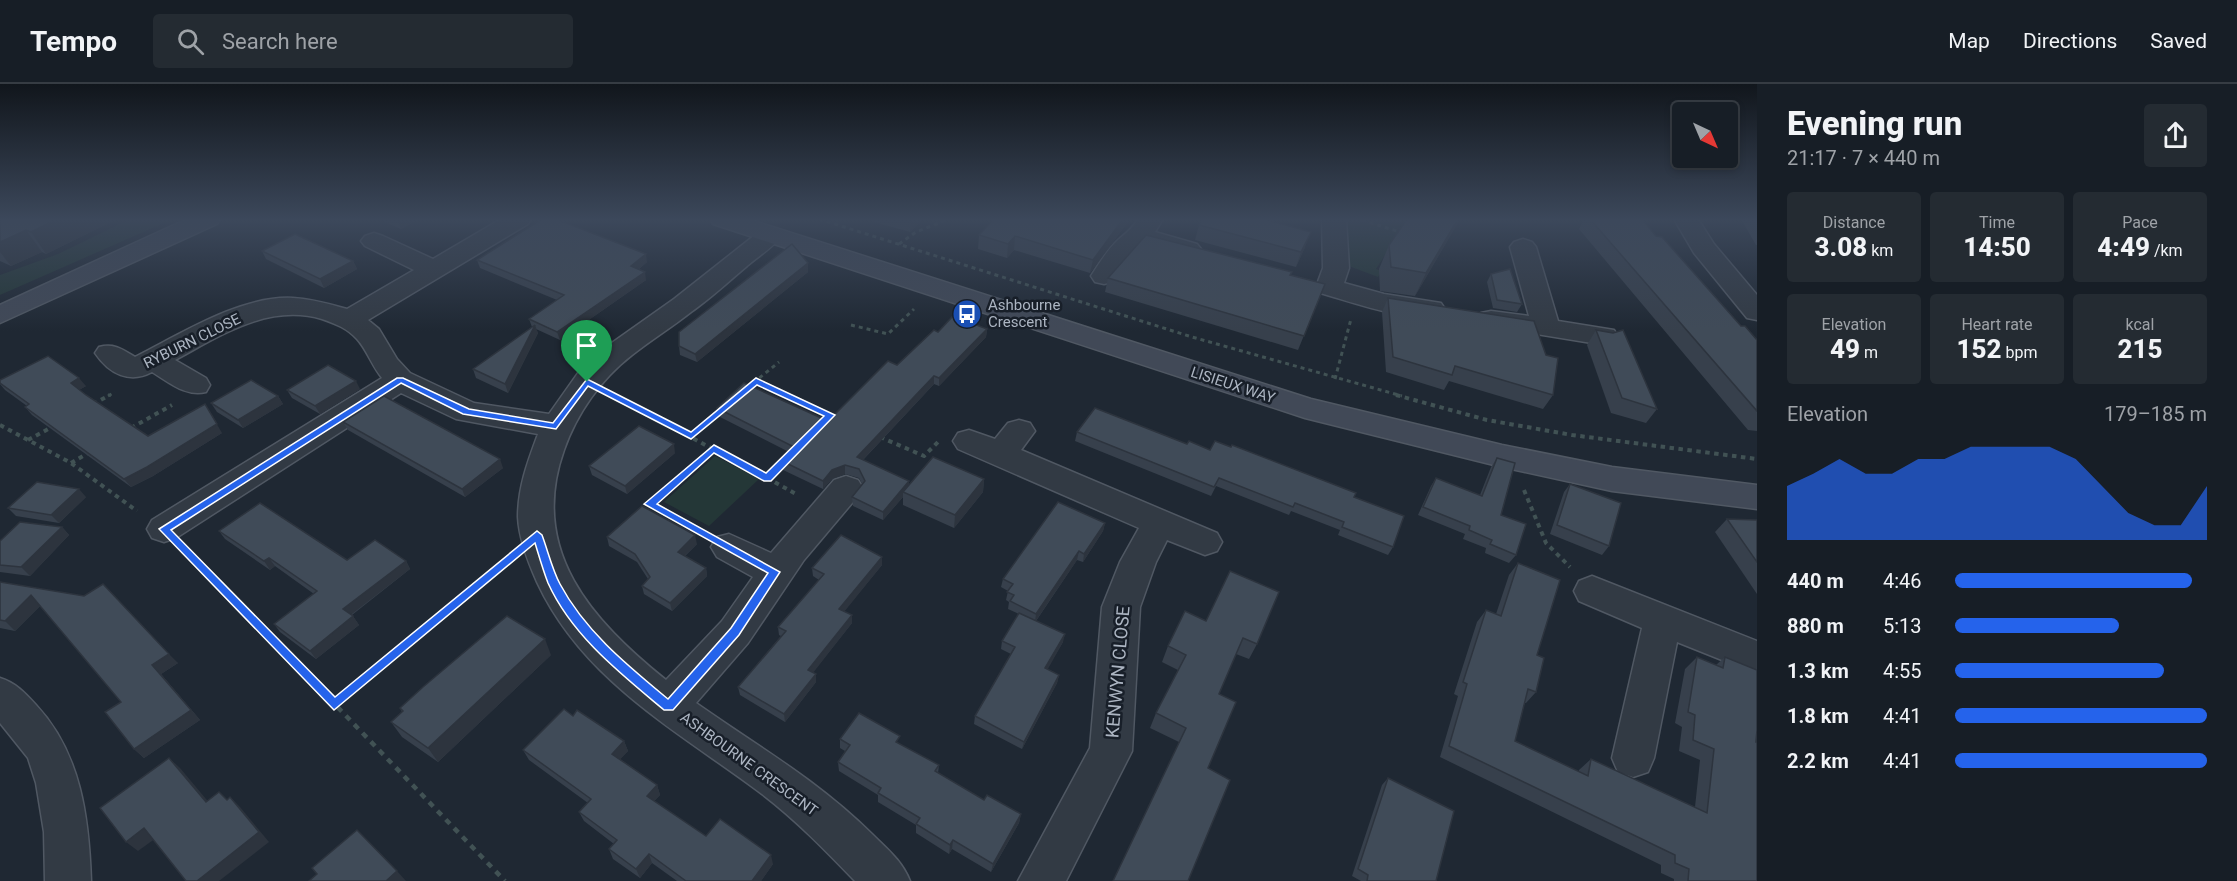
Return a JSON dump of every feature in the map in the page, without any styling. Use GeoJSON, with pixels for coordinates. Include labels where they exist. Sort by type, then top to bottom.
{"type":"FeatureCollection","features":[{"type":"Feature","properties":{"kind":"street"},"geometry":{"type":"LineString","coordinates":[[0,315],[127,256]]}},
{"type":"Feature","properties":{"kind":"street"},"geometry":{"type":"LineString","coordinates":[[407,256],[434,269]]}},
{"type":"Feature","properties":{"kind":"street"},"geometry":{"type":"LineString","coordinates":[[350,319],[456,256]]}},
{"type":"Feature","properties":{"kind":"street","name":"ASHBOURNE CRESCENT"},"geometry":{"type":"LineString","coordinates":[[744,256],[684,305],[621,348],[587,382],[556,426],[539,469],[533,509],[537,535],[554,583],[575,619],[615,662],[668,706],[809,805],[887,881]]}},
{"type":"Feature","properties":{"kind":"street","name":"LISIEUX WAY"},"geometry":{"type":"LineString","coordinates":[[831,256],[1305,408],[1520,460],[1612,479],[1757,496]]}},
{"type":"Feature","properties":{"kind":"street"},"geometry":{"type":"LineString","coordinates":[[1104,276],[1119,256]]}},
{"type":"Feature","properties":{"kind":"street"},"geometry":{"type":"LineString","coordinates":[[1336,256],[1336,268],[1318,284],[1357,295],[1605,336]]}},
{"type":"Feature","properties":{"kind":"street"},"geometry":{"type":"LineString","coordinates":[[1526,256],[1546,327]]}},
{"type":"Feature","properties":{"kind":"street"},"geometry":{"type":"LineString","coordinates":[[1709,256],[1757,312]]}},
{"type":"Feature","properties":{"kind":"street","name":"RYBURN CLOSE"},"geometry":{"type":"LineString","coordinates":[[109,353],[132,370],[158,363],[225,323],[257,311],[290,306],[331,312],[350,319],[369,335],[386,364],[400,380],[466,412],[556,426]]}},
{"type":"Feature","properties":{"kind":"street"},"geometry":{"type":"LineString","coordinates":[[158,363],[195,385]]}},
{"type":"Feature","properties":{"kind":"street"},"geometry":{"type":"LineString","coordinates":[[164,529],[265,450],[400,380]]}},
{"type":"Feature","properties":{"kind":"street"},"geometry":{"type":"LineString","coordinates":[[969,441],[1010,443],[1159,524],[1205,542]]}},
{"type":"Feature","properties":{"kind":"street"},"geometry":{"type":"LineString","coordinates":[[668,706],[735,632],[775,572],[846,488]]}},
{"type":"Feature","properties":{"kind":"street","name":"KENWYN CLOSE"},"geometry":{"type":"LineString","coordinates":[[1041,881],[1111,751],[1121,608],[1138,562],[1159,524]]}},
{"type":"Feature","properties":{"kind":"street"},"geometry":{"type":"LineString","coordinates":[[729,547],[775,572]]}},
{"type":"Feature","properties":{"kind":"street"},"geometry":{"type":"LineString","coordinates":[[1592,591],[1757,658]]}},
{"type":"Feature","properties":{"kind":"street"},"geometry":{"type":"LineString","coordinates":[[1633,758],[1663,620]]}},
{"type":"Feature","properties":{"kind":"street"},"geometry":{"type":"LineString","coordinates":[[0,695],[27,724],[46,752],[61,801],[68,843],[68,881]]}},
{"type":"Feature","properties":{"kind":"path"},"geometry":{"type":"LineString","coordinates":[[937,256],[1192,337],[1487,420],[1572,435],[1757,459]]}},
{"type":"Feature","properties":{"kind":"path"},"geometry":{"type":"LineString","coordinates":[[851,325],[888,334],[935,290]]}},
{"type":"Feature","properties":{"kind":"path"},"geometry":{"type":"LineString","coordinates":[[1335,379],[1357,295]]}},
{"type":"Feature","properties":{"kind":"path"},"geometry":{"type":"LineString","coordinates":[[740,395],[779,362]]}},
{"type":"Feature","properties":{"kind":"path"},"geometry":{"type":"LineString","coordinates":[[90,406],[158,363]]}},
{"type":"Feature","properties":{"kind":"path"},"geometry":{"type":"LineString","coordinates":[[756,381],[841,419]]}},
{"type":"Feature","properties":{"kind":"path"},"geometry":{"type":"LineString","coordinates":[[587,382],[767,478],[791,454]]}},
{"type":"Feature","properties":{"kind":"path"},"geometry":{"type":"LineString","coordinates":[[121,434],[201,389],[195,385]]}},
{"type":"Feature","properties":{"kind":"path"},"geometry":{"type":"LineString","coordinates":[[691,436],[723,409]]}},
{"type":"Feature","properties":{"kind":"path"},"geometry":{"type":"LineString","coordinates":[[814,431],[830,415]]}},
{"type":"Feature","properties":{"kind":"path"},"geometry":{"type":"LineString","coordinates":[[28,440],[59,423]]}},
{"type":"Feature","properties":{"kind":"path"},"geometry":{"type":"LineString","coordinates":[[0,425],[71,463],[164,529],[505,881]]}},
{"type":"Feature","properties":{"kind":"path"},"geometry":{"type":"LineString","coordinates":[[872,433],[924,456],[948,432],[969,441]]}},
{"type":"Feature","properties":{"kind":"path"},"geometry":{"type":"LineString","coordinates":[[714,448],[649,504],[729,547]]}},
{"type":"Feature","properties":{"kind":"path"},"geometry":{"type":"LineString","coordinates":[[71,463],[91,452]]}},
{"type":"Feature","properties":{"kind":"path"},"geometry":{"type":"LineString","coordinates":[[1520,460],[1523,486],[1532,517],[1549,545],[1566,565],[1581,573],[1592,591]]}},
{"type":"Feature","properties":{"kind":"path"},"geometry":{"type":"LineString","coordinates":[[334,705],[537,535]]}},
{"type":"Feature","properties":{"kind":"shaded area"},"geometry":{"type":"Polygon","coordinates":[[[52,256],[88,256],[0,295],[0,275],[52,256]]]}},
{"type":"Feature","properties":{"kind":"shaded area"},"geometry":{"type":"Polygon","coordinates":[[[1346,256],[1384,256],[1376,269],[1382,271],[1378,277],[1346,265],[1346,256]]]}},
{"type":"Feature","properties":{"kind":"shaded area"},"geometry":{"type":"Polygon","coordinates":[[[715,456],[759,479],[709,526],[664,502],[715,456]]]}},
{"type":"Feature","properties":{"kind":"building"},"geometry":{"type":"Polygon","coordinates":[[[273,256],[343,256],[353,261],[320,279],[273,256]]]}},
{"type":"Feature","properties":{"kind":"building"},"geometry":{"type":"Polygon","coordinates":[[[483,256],[643,256],[631,266],[645,272],[557,332],[529,319],[564,295],[477,260],[483,256]]]}},
{"type":"Feature","properties":{"kind":"building"},"geometry":{"type":"Polygon","coordinates":[[[776,256],[802,256],[808,263],[695,354],[679,346],[679,332],[776,256]]]}},
{"type":"Feature","properties":{"kind":"building"},"geometry":{"type":"Polygon","coordinates":[[[1081,256],[1096,256],[1093,260],[1081,256]]]}},
{"type":"Feature","properties":{"kind":"building"},"geometry":{"type":"Polygon","coordinates":[[[1127,256],[1230,256],[1292,272],[1290,275],[1325,284],[1304,336],[1108,278],[1127,256]]]}},
{"type":"Feature","properties":{"kind":"building"},"geometry":{"type":"Polygon","coordinates":[[[1390,256],[1436,256],[1426,273],[1391,267],[1390,256]]]}},
{"type":"Feature","properties":{"kind":"building"},"geometry":{"type":"Polygon","coordinates":[[[1622,256],[1679,256],[1741,326],[1745,326],[1757,340],[1757,411],[1622,256]]]}},
{"type":"Feature","properties":{"kind":"building"},"geometry":{"type":"Polygon","coordinates":[[[1510,269],[1522,304],[1497,300],[1491,274],[1510,269]]]}},
{"type":"Feature","properties":{"kind":"building"},"geometry":{"type":"Polygon","coordinates":[[[1388,298],[1534,321],[1546,355],[1558,358],[1553,395],[1455,366],[1452,375],[1393,357],[1388,298]]]}},
{"type":"Feature","properties":{"kind":"building"},"geometry":{"type":"Polygon","coordinates":[[[953,316],[987,329],[939,378],[934,376],[857,457],[909,481],[883,512],[852,497],[865,481],[859,469],[845,465],[832,470],[823,481],[780,460],[794,447],[717,408],[744,383],[828,421],[888,361],[897,365],[934,330],[938,332],[953,316]]]}},
{"type":"Feature","properties":{"kind":"building"},"geometry":{"type":"Polygon","coordinates":[[[535,325],[505,384],[473,369],[535,325]]]}},
{"type":"Feature","properties":{"kind":"building"},"geometry":{"type":"Polygon","coordinates":[[[1596,330],[1613,333],[1623,330],[1657,409],[1622,398],[1596,330]]]}},
{"type":"Feature","properties":{"kind":"building"},"geometry":{"type":"Polygon","coordinates":[[[48,356],[79,378],[71,383],[86,395],[148,436],[205,404],[217,424],[124,479],[25,407],[29,404],[0,383],[0,380],[48,356]]]}},
{"type":"Feature","properties":{"kind":"building"},"geometry":{"type":"Polygon","coordinates":[[[328,365],[356,381],[315,406],[287,390],[328,365]]]}},
{"type":"Feature","properties":{"kind":"building"},"geometry":{"type":"Polygon","coordinates":[[[251,380],[278,396],[238,420],[211,403],[251,380]]]}},
{"type":"Feature","properties":{"kind":"building"},"geometry":{"type":"Polygon","coordinates":[[[384,396],[500,459],[462,489],[343,422],[384,396]]]}},
{"type":"Feature","properties":{"kind":"building"},"geometry":{"type":"Polygon","coordinates":[[[1095,408],[1187,444],[1189,441],[1210,450],[1215,441],[1231,447],[1232,445],[1356,493],[1354,497],[1404,516],[1393,547],[1342,527],[1344,522],[1295,503],[1293,507],[1219,478],[1214,487],[1077,432],[1095,408]]]}},
{"type":"Feature","properties":{"kind":"building"},"geometry":{"type":"Polygon","coordinates":[[[639,426],[674,444],[625,486],[589,466],[639,426]]]}},
{"type":"Feature","properties":{"kind":"building"},"geometry":{"type":"Polygon","coordinates":[[[933,457],[984,479],[955,515],[903,492],[933,457]]]}},
{"type":"Feature","properties":{"kind":"building"},"geometry":{"type":"Polygon","coordinates":[[[1497,458],[1515,463],[1501,515],[1526,524],[1516,555],[1490,544],[1492,540],[1469,530],[1470,526],[1423,507],[1436,478],[1482,496],[1497,458]]]}},
{"type":"Feature","properties":{"kind":"building"},"geometry":{"type":"Polygon","coordinates":[[[37,482],[79,489],[51,515],[8,508],[37,482]]]}},
{"type":"Feature","properties":{"kind":"building"},"geometry":{"type":"Polygon","coordinates":[[[1570,484],[1621,503],[1609,546],[1557,525],[1570,484]]]}},
{"type":"Feature","properties":{"kind":"building"},"geometry":{"type":"Polygon","coordinates":[[[1058,502],[1105,523],[1084,554],[1079,551],[1036,614],[1010,601],[1014,595],[1007,592],[1013,584],[1003,579],[1058,502]]]}},
{"type":"Feature","properties":{"kind":"building"},"geometry":{"type":"Polygon","coordinates":[[[260,503],[347,560],[375,540],[406,561],[343,609],[353,616],[310,651],[274,624],[317,591],[269,558],[264,561],[219,531],[260,503]]]}},
{"type":"Feature","properties":{"kind":"building"},"geometry":{"type":"Polygon","coordinates":[[[642,506],[695,535],[678,552],[706,568],[670,603],[642,586],[650,577],[635,554],[607,537],[642,506]]]}},
{"type":"Feature","properties":{"kind":"building"},"geometry":{"type":"Polygon","coordinates":[[[1727,519],[1757,520],[1757,562],[1727,519]]]}},
{"type":"Feature","properties":{"kind":"building"},"geometry":{"type":"Polygon","coordinates":[[[20,522],[62,527],[21,567],[0,565],[0,541],[20,522]]]}},
{"type":"Feature","properties":{"kind":"building"},"geometry":{"type":"Polygon","coordinates":[[[841,535],[882,557],[839,609],[852,615],[808,670],[816,674],[784,714],[738,687],[786,631],[778,627],[824,574],[812,568],[841,535]]]}},
{"type":"Feature","properties":{"kind":"building"},"geometry":{"type":"Polygon","coordinates":[[[1518,563],[1560,580],[1537,655],[1544,658],[1536,692],[1528,689],[1515,741],[1588,776],[1591,759],[1707,813],[1714,749],[1693,740],[1695,715],[1688,712],[1697,657],[1723,668],[1725,657],[1757,670],[1757,881],[1688,881],[1689,869],[1675,863],[1675,855],[1449,746],[1467,684],[1463,682],[1486,610],[1501,616],[1518,563]]]}},
{"type":"Feature","properties":{"kind":"building"},"geometry":{"type":"Polygon","coordinates":[[[1230,571],[1279,592],[1257,644],[1243,638],[1219,694],[1236,702],[1208,768],[1230,780],[1188,881],[1113,881],[1186,728],[1156,713],[1186,655],[1168,646],[1185,611],[1206,621],[1230,571]]]}},
{"type":"Feature","properties":{"kind":"building"},"geometry":{"type":"Polygon","coordinates":[[[0,582],[84,596],[103,584],[169,654],[152,665],[191,710],[134,749],[105,712],[121,702],[31,595],[5,621],[0,620],[0,582]]]}},
{"type":"Feature","properties":{"kind":"building"},"geometry":{"type":"Polygon","coordinates":[[[1019,613],[1065,634],[1045,668],[1059,675],[1024,742],[975,716],[1015,647],[1002,641],[1019,613]]]}},
{"type":"Feature","properties":{"kind":"building"},"geometry":{"type":"Polygon","coordinates":[[[507,616],[545,639],[428,748],[391,722],[403,711],[400,708],[507,616]]]}},
{"type":"Feature","properties":{"kind":"building"},"geometry":{"type":"Polygon","coordinates":[[[564,709],[573,716],[577,710],[624,741],[612,754],[657,785],[647,796],[706,836],[720,819],[771,855],[752,881],[686,881],[649,854],[636,869],[609,849],[617,840],[579,812],[591,799],[523,750],[564,709]]]}},
{"type":"Feature","properties":{"kind":"building"},"geometry":{"type":"Polygon","coordinates":[[[859,713],[900,736],[896,742],[939,765],[935,771],[984,800],[987,795],[1021,814],[993,864],[953,840],[950,845],[916,824],[920,818],[878,793],[881,788],[838,762],[850,745],[840,739],[859,713]]]}},
{"type":"Feature","properties":{"kind":"building"},"geometry":{"type":"Polygon","coordinates":[[[169,758],[206,802],[219,792],[227,800],[230,797],[259,832],[197,881],[186,881],[144,828],[126,842],[100,808],[169,758]]]}},
{"type":"Feature","properties":{"kind":"building"},"geometry":{"type":"Polygon","coordinates":[[[1388,778],[1454,811],[1436,881],[1367,881],[1368,875],[1358,869],[1388,778]]]}},
{"type":"Feature","properties":{"kind":"building"},"geometry":{"type":"Polygon","coordinates":[[[357,830],[397,871],[386,881],[309,881],[317,874],[312,868],[357,830]]]}},
{"type":"Feature","properties":{"kind":"place","name":"Ashbourne Crescent"},"geometry":{"type":"Point","coordinates":[967,314]}},
{"type":"Feature","properties":{"kind":"route"},"geometry":{"type":"LineString","coordinates":[[400,380],[466,412],[556,426],[587,382],[691,436],[756,381],[830,415],[767,478],[714,448],[649,504],[775,572],[735,632],[668,706],[615,662],[575,619],[554,583],[538,546],[537,535],[334,705],[164,529],[400,380]]}}]}
